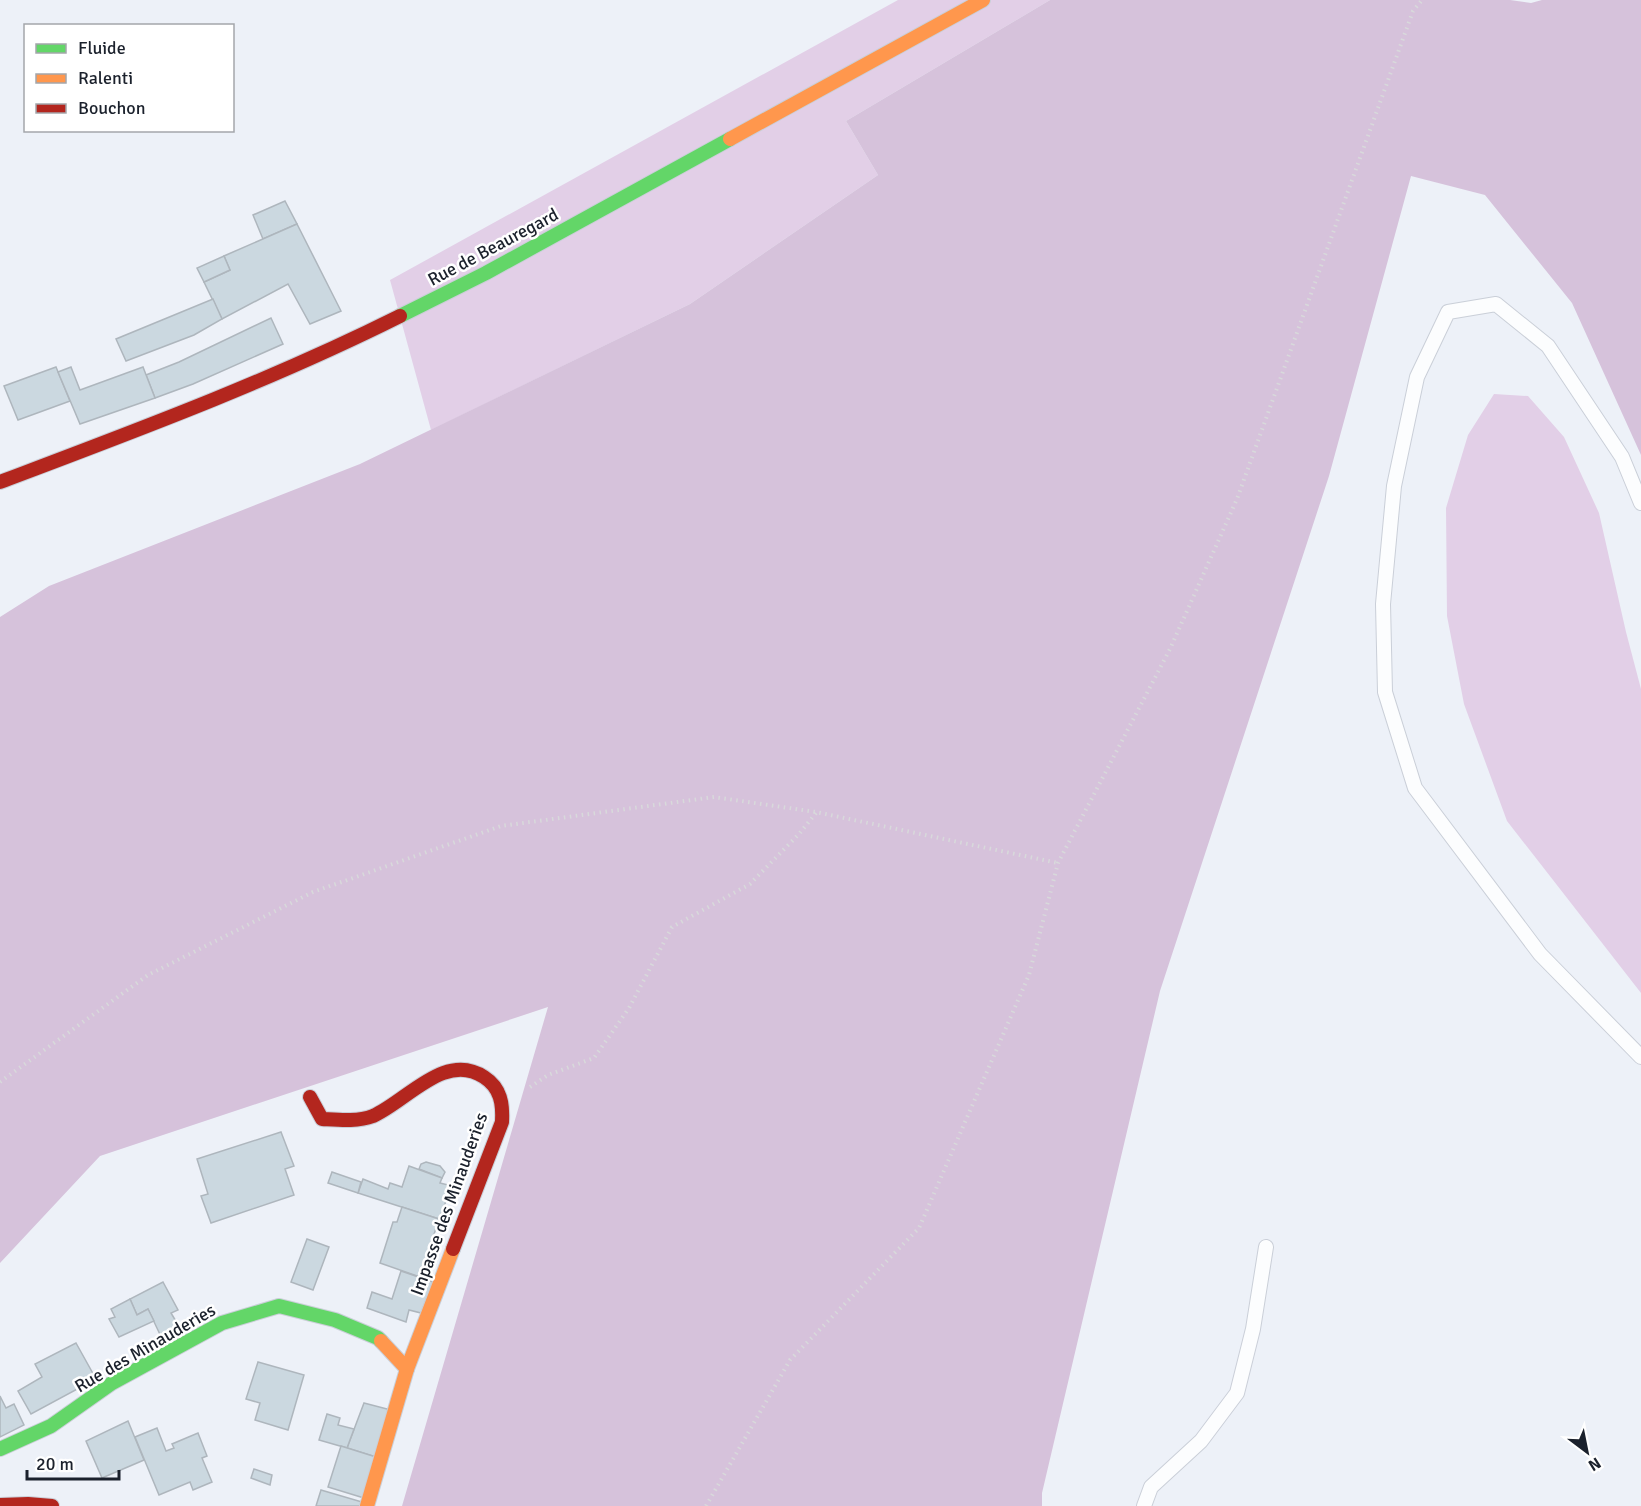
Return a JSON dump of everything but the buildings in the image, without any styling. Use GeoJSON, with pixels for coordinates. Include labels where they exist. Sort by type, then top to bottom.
{"type":"FeatureCollection","features":[{"type":"Feature","properties":{"kind":"main road","name":"Rue de Beauregard"},"geometry":{"type":"LineString","coordinates":[[0,482],[188,411],[338,346],[486,273],[983,0]]}},
{"type":"Feature","properties":{"kind":"main road","name":"Impasse des Minauderies"},"geometry":{"type":"LineString","coordinates":[[310,1097],[322,1119],[349,1121],[372,1117],[432,1078],[452,1070],[469,1068],[484,1075],[496,1088],[503,1104],[502,1122],[407,1369]]}},
{"type":"Feature","properties":{"kind":"main road","name":"Rue des Minauderies"},"geometry":{"type":"LineString","coordinates":[[0,1449],[51,1426],[112,1383],[222,1323],[279,1306],[335,1320],[378,1338],[407,1369]]}},
{"type":"Feature","properties":{"kind":"main road"},"geometry":{"type":"LineString","coordinates":[[367,1506],[407,1369]]}},
{"type":"Feature","properties":{"kind":"main road"},"geometry":{"type":"LineString","coordinates":[[0,1505],[28,1503],[52,1506]]}},
{"type":"Feature","properties":{"kind":"lane"},"geometry":{"type":"LineString","coordinates":[[1641,503],[1622,457],[1548,346],[1496,303],[1448,312],[1417,377],[1394,486],[1383,604],[1385,692],[1415,788],[1540,954],[1641,1057]]}},
{"type":"Feature","properties":{"kind":"lane"},"geometry":{"type":"LineString","coordinates":[[1144,1506],[1151,1487],[1201,1441],[1237,1393],[1253,1329],[1266,1247]]}},
{"type":"Feature","properties":{"kind":"path"},"geometry":{"type":"LineString","coordinates":[[706,1506],[790,1360],[919,1228],[1029,975],[1058,863],[1170,649],[1237,499],[1413,11],[1422,0]]}},
{"type":"Feature","properties":{"kind":"path"},"geometry":{"type":"LineString","coordinates":[[0,1082],[148,975],[313,892],[501,826],[714,797],[816,812],[1058,863]]}},
{"type":"Feature","properties":{"kind":"path"},"geometry":{"type":"LineString","coordinates":[[503,1104],[548,1075],[594,1058],[629,1008],[672,927],[750,884],[799,834],[816,812]]}},
{"type":"Feature","properties":{"kind":"shaded area"},"geometry":{"type":"Polygon","coordinates":[[[898,0],[1050,0],[846,121],[878,175],[690,304],[431,430],[390,280],[898,0]]]}},
{"type":"Feature","properties":{"kind":"shaded area"},"geometry":{"type":"Polygon","coordinates":[[[1050,0],[1510,0],[1531,3],[1542,0],[1641,0],[1641,455],[1572,303],[1485,195],[1411,176],[1329,476],[1160,991],[1042,1493],[1042,1506],[402,1506],[548,1007],[100,1156],[0,1263],[0,617],[49,586],[360,464],[690,304],[878,175],[846,121],[1050,0]]]}},
{"type":"Feature","properties":{"kind":"shaded area"},"geometry":{"type":"Polygon","coordinates":[[[1494,394],[1528,396],[1564,437],[1599,513],[1641,689],[1641,993],[1507,821],[1464,704],[1447,616],[1446,508],[1468,435],[1494,394]]]}},
{"type":"Feature","properties":{"kind":"traffic: fast"},"geometry":{"type":"LineString","coordinates":[[400,316],[486,273],[730,139]]}},
{"type":"Feature","properties":{"kind":"traffic: fast"},"geometry":{"type":"LineString","coordinates":[[0,1449],[51,1426],[112,1383],[222,1323],[279,1306],[335,1320],[381,1341]]}},
{"type":"Feature","properties":{"kind":"traffic: slow"},"geometry":{"type":"LineString","coordinates":[[730,139],[983,0]]}},
{"type":"Feature","properties":{"kind":"traffic: slow"},"geometry":{"type":"LineString","coordinates":[[407,1369],[453,1249]]}},
{"type":"Feature","properties":{"kind":"traffic: slow"},"geometry":{"type":"LineString","coordinates":[[367,1506],[407,1369],[381,1341]]}},
{"type":"Feature","properties":{"kind":"traffic: jam"},"geometry":{"type":"LineString","coordinates":[[0,482],[252,384],[400,316]]}},
{"type":"Feature","properties":{"kind":"traffic: jam"},"geometry":{"type":"LineString","coordinates":[[310,1097],[322,1119],[354,1120],[373,1116],[441,1074],[455,1070],[469,1071],[490,1081],[500,1097],[502,1122],[453,1249]]}},
{"type":"Feature","properties":{"kind":"traffic: jam"},"geometry":{"type":"LineString","coordinates":[[0,1505],[52,1506]]}}]}
